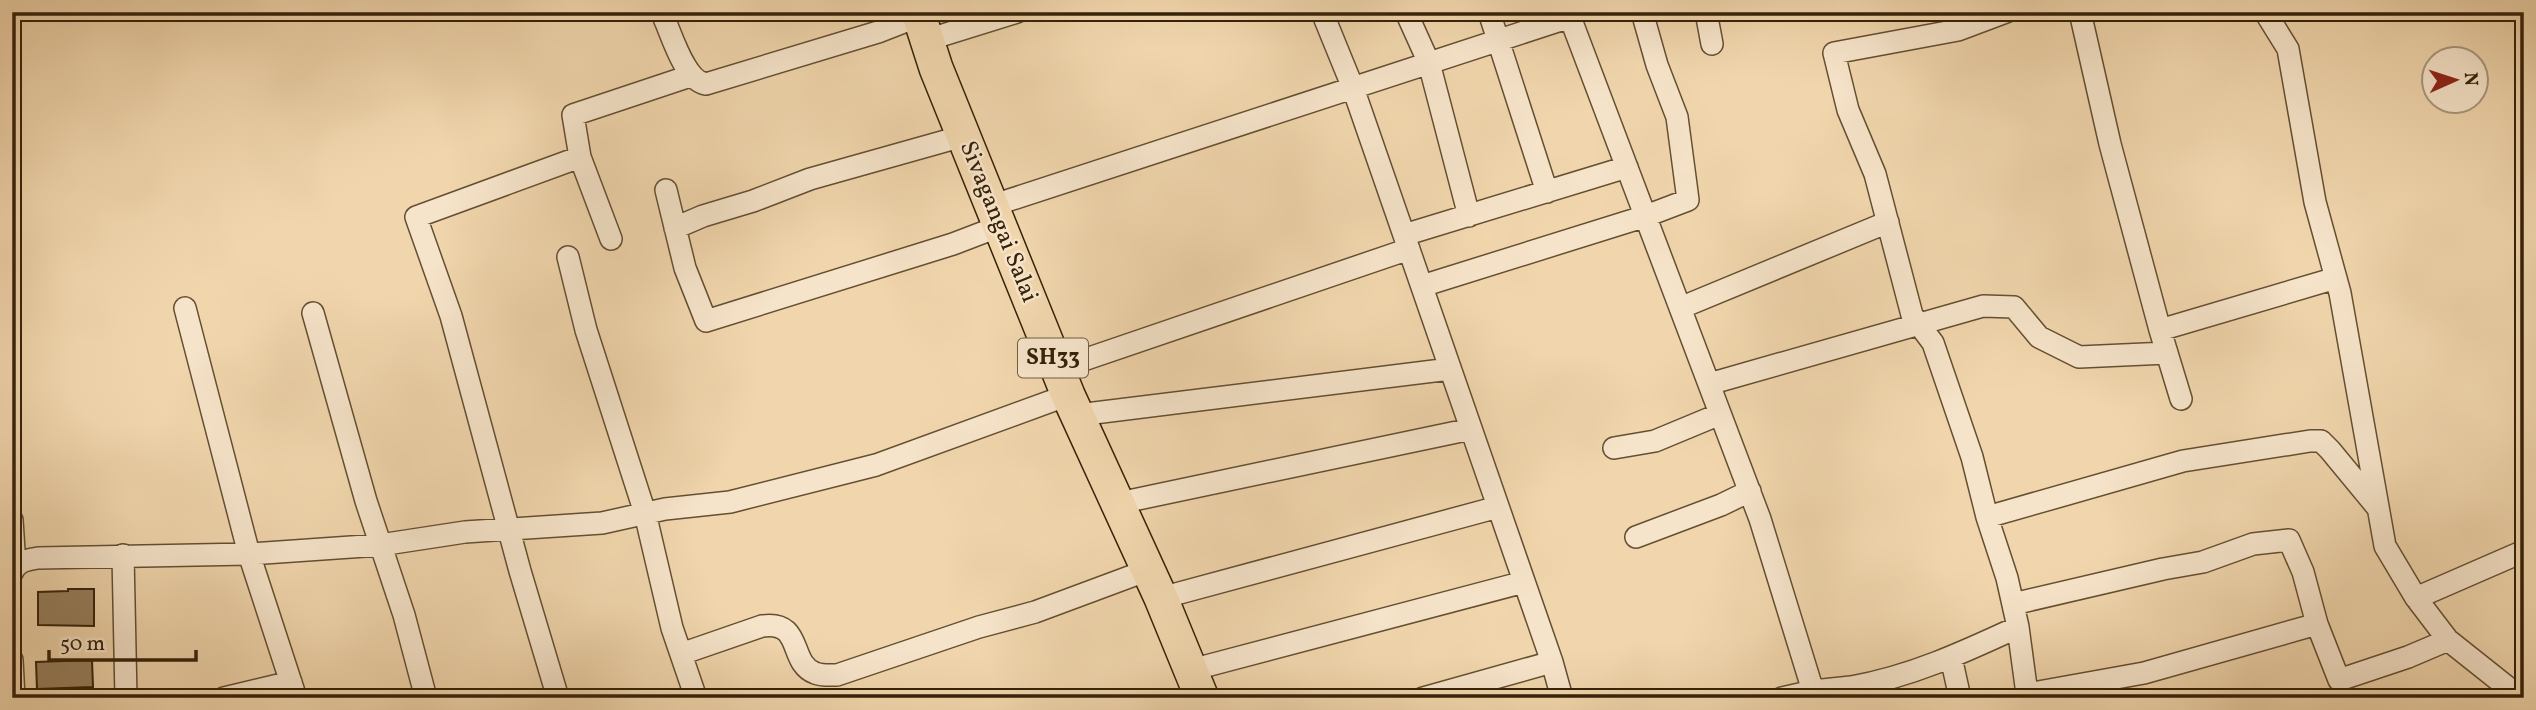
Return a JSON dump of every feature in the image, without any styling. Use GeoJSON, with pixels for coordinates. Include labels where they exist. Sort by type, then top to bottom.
{"type":"FeatureCollection","features":[{"type":"Feature","properties":{"kind":"main road","name":"Sivagangai Salai"},"geometry":{"type":"LineString","coordinates":[[921,23],[963,136],[1068,393],[1197,684]]}},
{"type":"Feature","properties":{"kind":"street"},"geometry":{"type":"LineString","coordinates":[[664,18],[690,76],[699,83],[706,84],[878,32],[921,23],[1017,12]]}},
{"type":"Feature","properties":{"kind":"street"},"geometry":{"type":"LineString","coordinates":[[1322,12],[1353,88],[1562,698]]}},
{"type":"Feature","properties":{"kind":"street"},"geometry":{"type":"LineString","coordinates":[[1406,12],[1429,63],[1469,216]]}},
{"type":"Feature","properties":{"kind":"street"},"geometry":{"type":"LineString","coordinates":[[1489,12],[1547,192]]}},
{"type":"Feature","properties":{"kind":"street"},"geometry":{"type":"LineString","coordinates":[[1422,286],[1646,216],[1688,200],[1676,117],[1642,12]]}},
{"type":"Feature","properties":{"kind":"street"},"geometry":{"type":"LineString","coordinates":[[1706,12],[1712,44]]}},
{"type":"Feature","properties":{"kind":"street"},"geometry":{"type":"LineString","coordinates":[[2006,12],[1958,30],[1834,53],[1848,110],[1875,174],[1912,315],[1933,343],[1972,457],[1987,517],[2007,578],[2018,627],[2028,696],[2144,673],[2317,624]]}},
{"type":"Feature","properties":{"kind":"street"},"geometry":{"type":"LineString","coordinates":[[2080,12],[2110,144],[2181,399]]}},
{"type":"Feature","properties":{"kind":"street"},"geometry":{"type":"LineString","coordinates":[[2265,12],[2288,50],[2315,202],[2336,278],[2385,546],[2429,591],[2448,640],[2521,698]]}},
{"type":"Feature","properties":{"kind":"street"},"geometry":{"type":"LineString","coordinates":[[666,190],[685,268],[706,321],[954,244],[995,216],[1353,88],[1570,14],[1750,491],[1813,691]]}},
{"type":"Feature","properties":{"kind":"street"},"geometry":{"type":"LineString","coordinates":[[611,239],[580,157],[573,115],[690,76]]}},
{"type":"Feature","properties":{"kind":"street"},"geometry":{"type":"LineString","coordinates":[[676,228],[810,179],[963,136]]}},
{"type":"Feature","properties":{"kind":"street"},"geometry":{"type":"LineString","coordinates":[[558,698],[451,316],[416,217],[580,157]]}},
{"type":"Feature","properties":{"kind":"street"},"geometry":{"type":"LineString","coordinates":[[14,569],[25,560],[38,558],[249,554],[380,545],[464,532],[602,523],[645,513],[730,502],[852,472],[1068,393],[1469,216],[1627,167]]}},
{"type":"Feature","properties":{"kind":"street"},"geometry":{"type":"LineString","coordinates":[[1680,307],[1888,222]]}},
{"type":"Feature","properties":{"kind":"street"},"geometry":{"type":"LineString","coordinates":[[568,257],[586,330],[645,513],[672,628],[696,698]]}},
{"type":"Feature","properties":{"kind":"street"},"geometry":{"type":"LineString","coordinates":[[2160,330],[2336,278]]}},
{"type":"Feature","properties":{"kind":"street"},"geometry":{"type":"LineString","coordinates":[[1709,384],[1983,306],[2014,307],[2039,337],[2079,356],[2167,353]]}},
{"type":"Feature","properties":{"kind":"street"},"geometry":{"type":"LineString","coordinates":[[185,308],[249,554],[294,690],[224,698]]}},
{"type":"Feature","properties":{"kind":"street"},"geometry":{"type":"LineString","coordinates":[[313,313],[380,545],[404,615],[426,698]]}},
{"type":"Feature","properties":{"kind":"street"},"geometry":{"type":"LineString","coordinates":[[1068,393],[1450,369]]}},
{"type":"Feature","properties":{"kind":"street"},"geometry":{"type":"LineString","coordinates":[[1614,448],[1655,441],[1720,414]]}},
{"type":"Feature","properties":{"kind":"street"},"geometry":{"type":"LineString","coordinates":[[1119,503],[1471,429]]}},
{"type":"Feature","properties":{"kind":"street"},"geometry":{"type":"LineString","coordinates":[[1987,517],[2183,461],[2310,441],[2321,441],[2330,450],[2378,509]]}},
{"type":"Feature","properties":{"kind":"street"},"geometry":{"type":"LineString","coordinates":[[1636,537],[1721,505],[1750,491]]}},
{"type":"Feature","properties":{"kind":"street"},"geometry":{"type":"LineString","coordinates":[[681,654],[774,624],[783,627],[791,637],[806,667],[813,673],[837,674],[979,627],[1035,612],[1498,507]]}},
{"type":"Feature","properties":{"kind":"street"},"geometry":{"type":"LineString","coordinates":[[12,520],[14,569]]}},
{"type":"Feature","properties":{"kind":"street"},"geometry":{"type":"LineString","coordinates":[[2013,604],[2203,562],[2253,544],[2289,540],[2303,572],[2317,624],[2343,689],[2448,640]]}},
{"type":"Feature","properties":{"kind":"street"},"geometry":{"type":"LineString","coordinates":[[2429,591],[2524,551]]}},
{"type":"Feature","properties":{"kind":"street"},"geometry":{"type":"LineString","coordinates":[[123,555],[126,698]]}},
{"type":"Feature","properties":{"kind":"street"},"geometry":{"type":"LineString","coordinates":[[1197,684],[1524,582]]}},
{"type":"Feature","properties":{"kind":"street"},"geometry":{"type":"LineString","coordinates":[[1782,698],[1813,691],[1852,693],[1951,657],[2018,627]]}},
{"type":"Feature","properties":{"kind":"street"},"geometry":{"type":"LineString","coordinates":[[1951,657],[1960,698]]}},
{"type":"Feature","properties":{"kind":"street"},"geometry":{"type":"LineString","coordinates":[[12,660],[14,698]]}},
{"type":"Feature","properties":{"kind":"street"},"geometry":{"type":"LineString","coordinates":[[1423,698],[1552,663]]}},
{"type":"Feature","properties":{"kind":"building"},"geometry":{"type":"Polygon","coordinates":[[[94,589],[94,626],[38,625],[38,592],[94,589]]]}},
{"type":"Feature","properties":{"kind":"building"},"geometry":{"type":"Polygon","coordinates":[[[92,660],[93,687],[37,689],[36,662],[92,660]]]}}]}
